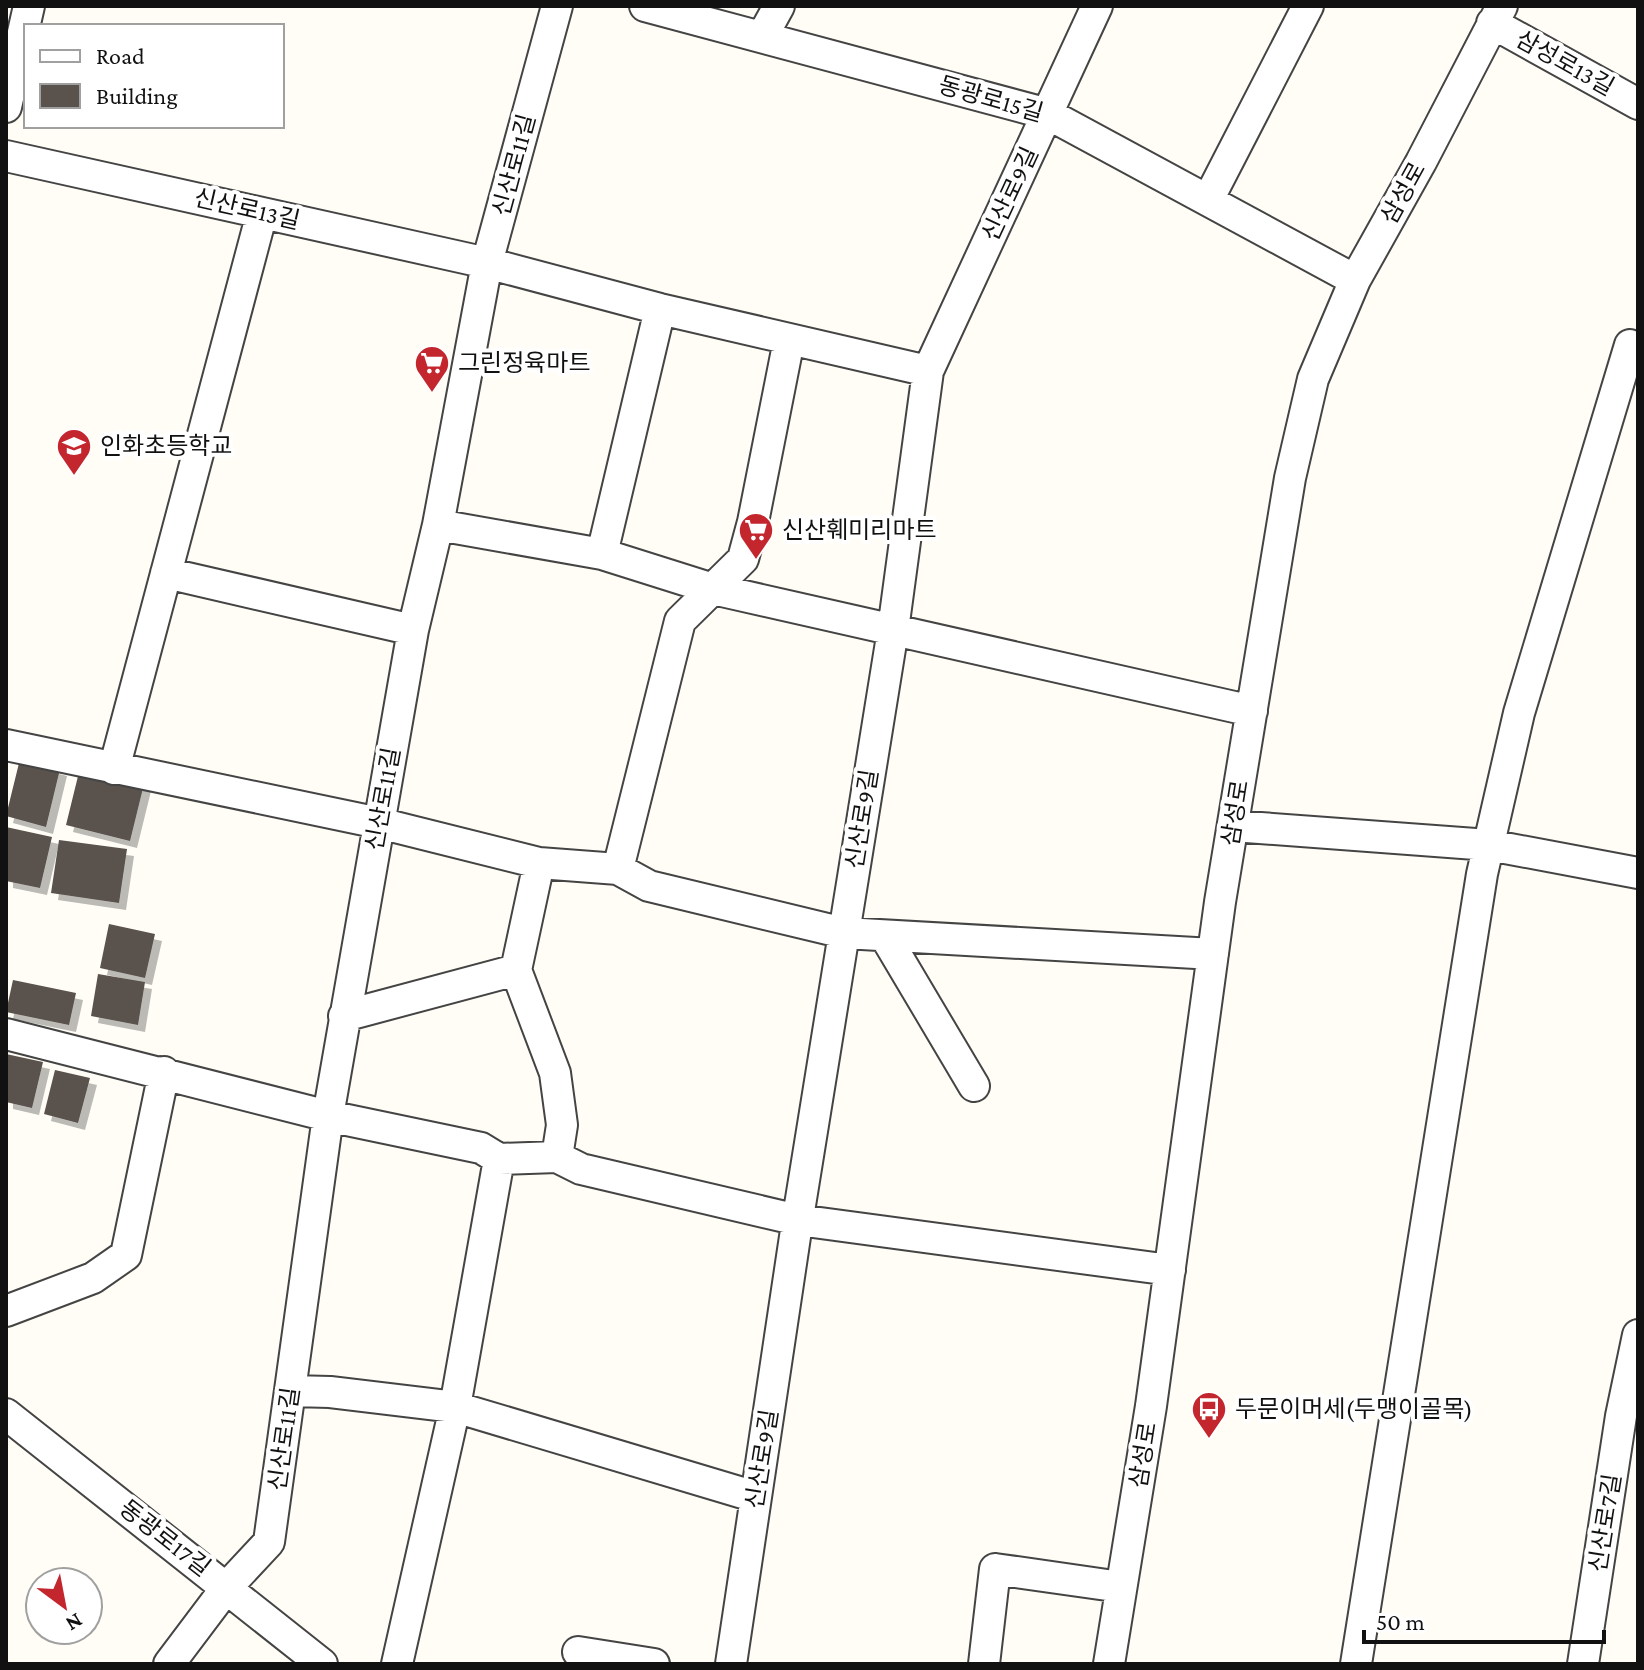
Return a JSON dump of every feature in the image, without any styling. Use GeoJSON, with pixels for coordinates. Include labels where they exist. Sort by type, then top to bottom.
{"type":"FeatureCollection","features":[{"type":"Feature","properties":{"kind":"street","name":"신산로11길"},"geometry":{"type":"LineString","coordinates":[[169,1664],[227,1587],[269,1542],[328,1116],[413,630],[438,525],[487,263],[557,6]]}},
{"type":"Feature","properties":{"kind":"street","name":"동광로15길"},"geometry":{"type":"LineString","coordinates":[[645,6],[1048,114],[1355,280]]}},
{"type":"Feature","properties":{"kind":"street"},"geometry":{"type":"LineString","coordinates":[[762,37],[779,6]]}},
{"type":"Feature","properties":{"kind":"street"},"geometry":{"type":"LineString","coordinates":[[1208,200],[1308,6]]}},
{"type":"Feature","properties":{"kind":"street","name":"신산로9길"},"geometry":{"type":"LineString","coordinates":[[731,1664],[798,1220],[893,630],[928,371],[1048,114],[1089,8]]}},
{"type":"Feature","properties":{"kind":"street","name":"삼성로13길"},"geometry":{"type":"LineString","coordinates":[[1497,14],[1638,104]]}},
{"type":"Feature","properties":{"kind":"street","name":"삼성로"},"geometry":{"type":"LineString","coordinates":[[1109,1664],[1151,1406],[1233,826],[1290,478],[1313,379],[1355,280],[1421,162],[1497,14]]}},
{"type":"Feature","properties":{"kind":"street"},"geometry":{"type":"LineString","coordinates":[[6,107],[24,28]]}},
{"type":"Feature","properties":{"kind":"street","name":"신산로13길"},"geometry":{"type":"LineString","coordinates":[[6,156],[487,263],[660,309],[928,371]]}},
{"type":"Feature","properties":{"kind":"street"},"geometry":{"type":"LineString","coordinates":[[114,769],[262,213]]}},
{"type":"Feature","properties":{"kind":"street"},"geometry":{"type":"LineString","coordinates":[[602,554],[660,309]]}},
{"type":"Feature","properties":{"kind":"street"},"geometry":{"type":"LineString","coordinates":[[618,869],[680,621],[743,559],[789,340]]}},
{"type":"Feature","properties":{"kind":"street"},"geometry":{"type":"LineString","coordinates":[[1356,1664],[1489,845],[1519,713],[1630,345]]}},
{"type":"Feature","properties":{"kind":"street"},"geometry":{"type":"LineString","coordinates":[[438,525],[602,554],[713,589],[1252,711]]}},
{"type":"Feature","properties":{"kind":"street"},"geometry":{"type":"LineString","coordinates":[[166,573],[413,630]]}},
{"type":"Feature","properties":{"kind":"street"},"geometry":{"type":"LineString","coordinates":[[6,745],[379,823],[539,863],[618,869],[649,886],[844,933],[1213,954]]}},
{"type":"Feature","properties":{"kind":"street"},"geometry":{"type":"LineString","coordinates":[[1233,826],[1489,845],[1638,873]]}},
{"type":"Feature","properties":{"kind":"street"},"geometry":{"type":"LineString","coordinates":[[539,863],[516,970],[555,1073],[562,1125],[557,1157]]}},
{"type":"Feature","properties":{"kind":"street"},"geometry":{"type":"LineString","coordinates":[[885,936],[974,1086]]}},
{"type":"Feature","properties":{"kind":"street"},"geometry":{"type":"LineString","coordinates":[[344,1016],[516,970]]}},
{"type":"Feature","properties":{"kind":"street"},"geometry":{"type":"LineString","coordinates":[[6,1034],[328,1116],[481,1148],[499,1159],[557,1157],[581,1169],[798,1220],[1170,1270]]}},
{"type":"Feature","properties":{"kind":"street"},"geometry":{"type":"LineString","coordinates":[[6,1311],[93,1278],[126,1255],[164,1072]]}},
{"type":"Feature","properties":{"kind":"street"},"geometry":{"type":"LineString","coordinates":[[397,1664],[455,1407],[499,1159]]}},
{"type":"Feature","properties":{"kind":"street","name":"신산로7길"},"geometry":{"type":"LineString","coordinates":[[1583,1664],[1621,1416],[1638,1335]]}},
{"type":"Feature","properties":{"kind":"street"},"geometry":{"type":"LineString","coordinates":[[291,1391],[330,1392],[455,1407],[756,1497]]}},
{"type":"Feature","properties":{"kind":"street","name":"동광로17길"},"geometry":{"type":"LineString","coordinates":[[6,1414],[322,1664]]}},
{"type":"Feature","properties":{"kind":"street"},"geometry":{"type":"LineString","coordinates":[[984,1664],[995,1569],[1121,1587]]}},
{"type":"Feature","properties":{"kind":"street"},"geometry":{"type":"LineString","coordinates":[[578,1652],[654,1664]]}},
{"type":"Feature","properties":{"kind":"building"},"geometry":{"type":"Polygon","coordinates":[[[20,759],[60,769],[46,827],[6,816],[20,759]]]}},
{"type":"Feature","properties":{"kind":"building"},"geometry":{"type":"Polygon","coordinates":[[[80,768],[144,784],[130,841],[66,825],[80,768]]]}},
{"type":"Feature","properties":{"kind":"building"},"geometry":{"type":"Polygon","coordinates":[[[6,827],[52,837],[40,888],[6,881],[6,827]]]}},
{"type":"Feature","properties":{"kind":"building"},"geometry":{"type":"Polygon","coordinates":[[[59,840],[127,849],[119,903],[51,893],[59,840]]]}},
{"type":"Feature","properties":{"kind":"building"},"geometry":{"type":"Polygon","coordinates":[[[109,924],[155,934],[145,978],[100,968],[109,924]]]}},
{"type":"Feature","properties":{"kind":"building"},"geometry":{"type":"Polygon","coordinates":[[[98,974],[145,982],[138,1025],[91,1016],[98,974]]]}},
{"type":"Feature","properties":{"kind":"building"},"geometry":{"type":"Polygon","coordinates":[[[13,980],[76,993],[69,1025],[6,1012],[13,980]]]}},
{"type":"Feature","properties":{"kind":"building"},"geometry":{"type":"Polygon","coordinates":[[[6,1054],[43,1062],[32,1108],[6,1102],[6,1054]]]}},
{"type":"Feature","properties":{"kind":"building"},"geometry":{"type":"Polygon","coordinates":[[[55,1070],[90,1078],[78,1123],[44,1114],[55,1070]]]}},
{"type":"Feature","properties":{"kind":"place","name":"그린정육마트"},"geometry":{"type":"Point","coordinates":[432,394]}},
{"type":"Feature","properties":{"kind":"place","name":"인화초등학교"},"geometry":{"type":"Point","coordinates":[74,477]}},
{"type":"Feature","properties":{"kind":"place","name":"신산훼미리마트"},"geometry":{"type":"Point","coordinates":[756,561]}},
{"type":"Feature","properties":{"kind":"place","name":"두문이머세(두맹이골목)"},"geometry":{"type":"Point","coordinates":[1209,1440]}}]}
